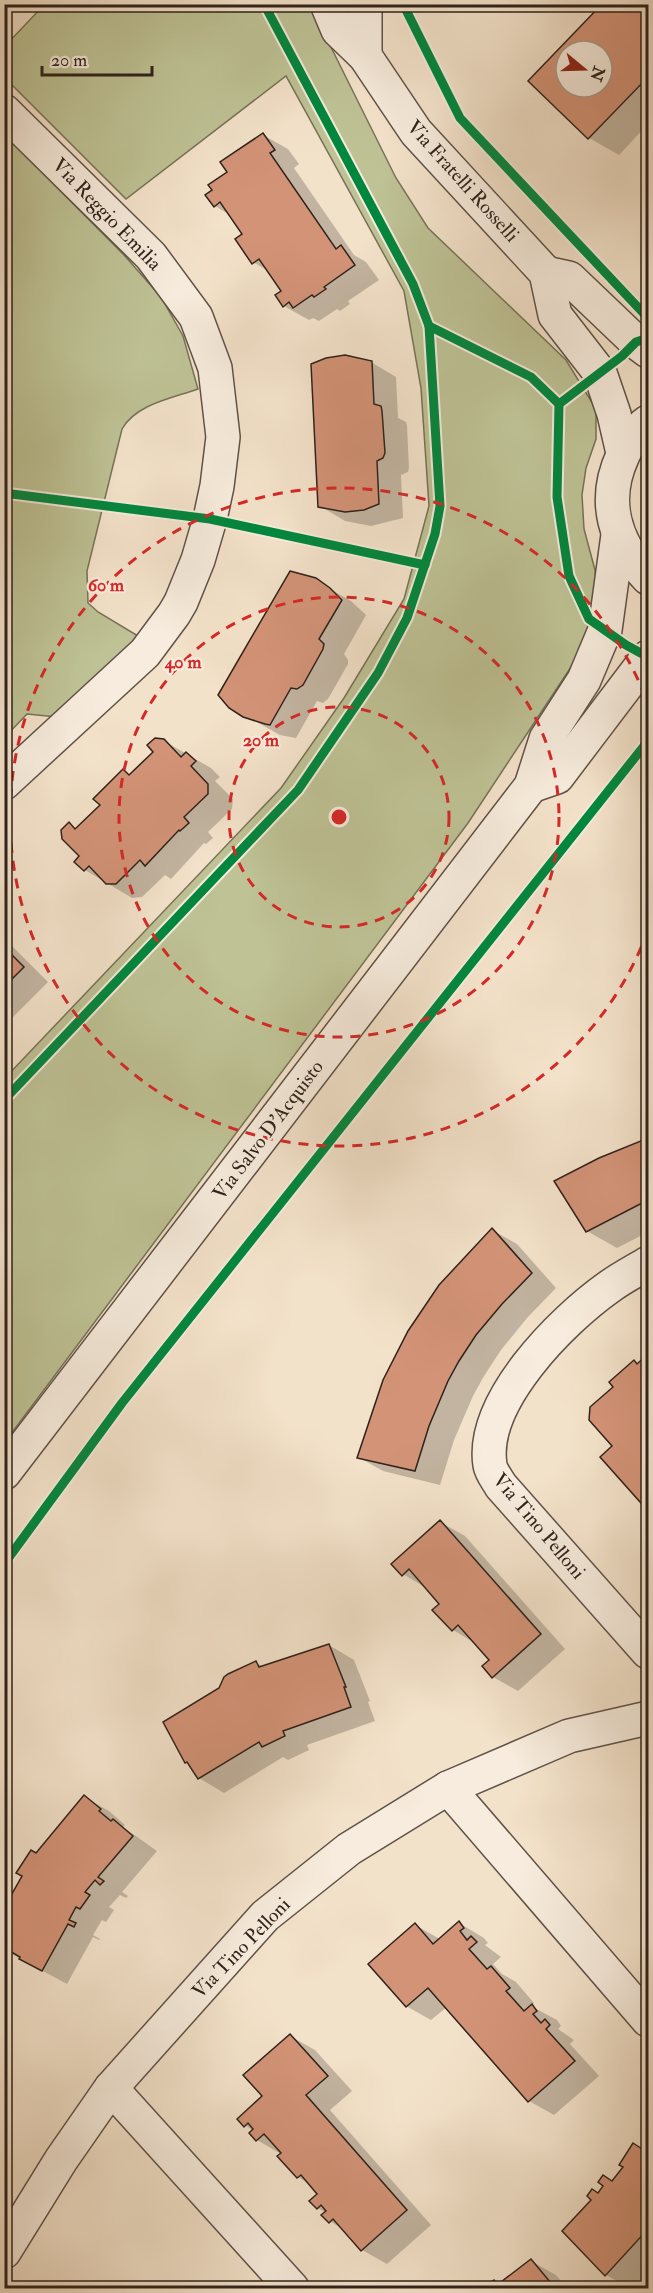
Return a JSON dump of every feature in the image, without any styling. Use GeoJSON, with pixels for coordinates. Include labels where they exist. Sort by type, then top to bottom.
{"type":"FeatureCollection","features":[{"type":"Feature","properties":{"kind":"street","name":"Via Fratelli Rosselli"},"geometry":{"type":"LineString","coordinates":[[327,4],[338,30],[365,56],[416,132],[546,273],[569,278],[648,351]]}},
{"type":"Feature","properties":{"kind":"street"},"geometry":{"type":"LineString","coordinates":[[365,4],[365,56]]}},
{"type":"Feature","properties":{"kind":"street","name":"Via Reggio Emilia"},"geometry":{"type":"LineString","coordinates":[[4,111],[151,256],[196,317],[215,368],[223,437],[210,519],[198,560],[174,614],[145,653],[4,783]]}},
{"type":"Feature","properties":{"kind":"street"},"geometry":{"type":"LineString","coordinates":[[546,273],[555,315],[600,373],[614,414],[623,453]]}},
{"type":"Feature","properties":{"kind":"street"},"geometry":{"type":"LineString","coordinates":[[648,422],[623,453],[614,480],[612,507],[618,535],[632,561],[648,578]]}},
{"type":"Feature","properties":{"kind":"street","name":"Via Salvo D'Acquisto"},"geometry":{"type":"LineString","coordinates":[[4,1473],[531,786],[546,739],[584,680],[605,630],[618,535]]}},
{"type":"Feature","properties":{"kind":"street"},"geometry":{"type":"LineString","coordinates":[[531,786],[557,777],[648,657]]}},
{"type":"Feature","properties":{"kind":"street","name":"Via Tino Pelloni"},"geometry":{"type":"LineString","coordinates":[[648,1263],[609,1287],[573,1317],[527,1365],[509,1392],[494,1425],[489,1449],[490,1468],[501,1486],[648,1652]]}},
{"type":"Feature","properties":{"kind":"street","name":"Via Tino Pelloni"},"geometry":{"type":"LineString","coordinates":[[4,2252],[61,2160],[111,2088],[265,1916],[349,1849],[448,1788],[569,1736],[648,1718]]}},
{"type":"Feature","properties":{"kind":"street"},"geometry":{"type":"LineString","coordinates":[[448,1788],[648,2020]]}},
{"type":"Feature","properties":{"kind":"street"},"geometry":{"type":"LineString","coordinates":[[111,2088],[292,2289]]}},
{"type":"Feature","properties":{"kind":"green space"},"geometry":{"type":"Polygon","coordinates":[[[44,5],[310,5],[396,178],[428,228],[566,360],[596,409],[596,439],[586,468],[582,495],[584,529],[595,570],[597,597],[589,633],[571,667],[468,823],[5,1442],[5,1078],[281,788],[344,698],[404,599],[429,506],[421,388],[404,291],[286,76],[126,199],[5,78],[5,46],[44,5]]]}},
{"type":"Feature","properties":{"kind":"green space"},"geometry":{"type":"Polygon","coordinates":[[[4,134],[124,255],[161,297],[183,336],[198,389],[167,399],[136,413],[122,429],[87,571],[88,603],[98,612],[138,636],[57,717],[27,714],[5,737],[4,134]]]}},
{"type":"Feature","properties":{"kind":"building"},"geometry":{"type":"Polygon","coordinates":[[[602,4],[648,4],[648,77],[588,139],[528,81],[554,54],[554,99],[614,99],[614,39],[568,39],[602,4]]]}},
{"type":"Feature","properties":{"kind":"building"},"geometry":{"type":"Polygon","coordinates":[[[263,133],[275,150],[270,153],[336,249],[341,245],[355,265],[324,287],[326,289],[293,308],[289,302],[283,307],[275,295],[281,291],[259,259],[252,264],[235,239],[242,234],[220,202],[214,207],[205,195],[212,190],[208,185],[227,172],[220,162],[263,133]]]}},
{"type":"Feature","properties":{"kind":"building"},"geometry":{"type":"Polygon","coordinates":[[[345,355],[372,361],[374,404],[381,406],[385,453],[383,458],[377,461],[379,504],[364,510],[345,512],[318,507],[311,364],[326,358],[345,355]]]}},
{"type":"Feature","properties":{"kind":"building"},"geometry":{"type":"Polygon","coordinates":[[[290,571],[316,578],[342,600],[319,639],[324,644],[323,649],[303,685],[297,689],[291,688],[270,725],[243,717],[229,708],[218,695],[290,571]]]}},
{"type":"Feature","properties":{"kind":"building"},"geometry":{"type":"Polygon","coordinates":[[[155,738],[164,739],[181,757],[186,752],[196,761],[191,766],[208,784],[208,794],[184,817],[189,823],[179,830],[145,866],[140,860],[116,884],[106,884],[89,866],[84,871],[74,862],[79,856],[62,839],[61,830],[69,822],[75,829],[100,805],[93,799],[123,769],[129,775],[153,752],[147,745],[155,738]]]}},
{"type":"Feature","properties":{"kind":"building"},"geometry":{"type":"Polygon","coordinates":[[[4,947],[24,967],[4,987],[4,947]]]}},
{"type":"Feature","properties":{"kind":"building"},"geometry":{"type":"Polygon","coordinates":[[[648,1138],[648,1200],[586,1232],[554,1181],[599,1158],[648,1138]]]}},
{"type":"Feature","properties":{"kind":"building"},"geometry":{"type":"Polygon","coordinates":[[[492,1228],[532,1273],[476,1335],[459,1361],[429,1426],[415,1471],[357,1458],[383,1380],[408,1331],[439,1285],[492,1228]]]}},
{"type":"Feature","properties":{"kind":"building"},"geometry":{"type":"Polygon","coordinates":[[[648,1354],[648,1495],[641,1503],[600,1457],[612,1446],[589,1420],[590,1407],[613,1387],[609,1382],[634,1360],[637,1364],[648,1354]]]}},
{"type":"Feature","properties":{"kind":"building"},"geometry":{"type":"Polygon","coordinates":[[[440,1520],[541,1634],[492,1678],[482,1666],[489,1660],[458,1625],[452,1631],[432,1610],[439,1604],[409,1569],[402,1576],[391,1564],[440,1520]]]}},
{"type":"Feature","properties":{"kind":"building"},"geometry":{"type":"Polygon","coordinates":[[[329,1644],[346,1687],[344,1687],[351,1707],[283,1731],[285,1736],[262,1747],[259,1742],[198,1779],[187,1762],[185,1763],[163,1722],[219,1688],[228,1674],[256,1661],[259,1667],[329,1644]]]}},
{"type":"Feature","properties":{"kind":"building"},"geometry":{"type":"Polygon","coordinates":[[[84,1795],[101,1809],[99,1811],[111,1821],[113,1819],[133,1836],[98,1877],[104,1881],[100,1885],[95,1880],[85,1892],[90,1895],[80,1909],[76,1907],[69,1920],[76,1923],[74,1927],[68,1924],[42,1971],[19,1959],[20,1957],[10,1951],[9,1953],[4,1951],[4,1908],[22,1876],[16,1873],[31,1850],[36,1853],[84,1795]]]}},
{"type":"Feature","properties":{"kind":"building"},"geometry":{"type":"Polygon","coordinates":[[[459,1921],[464,1928],[460,1931],[467,1940],[471,1936],[477,1942],[469,1949],[487,1969],[491,1966],[510,1988],[506,1991],[524,2011],[532,2004],[537,2011],[533,2014],[541,2023],[545,2019],[550,2025],[546,2029],[575,2061],[528,2102],[428,1988],[406,2007],[368,1964],[415,1923],[433,1944],[459,1921]]]}},
{"type":"Feature","properties":{"kind":"building"},"geometry":{"type":"Polygon","coordinates":[[[290,2034],[328,2076],[306,2095],[407,2210],[361,2251],[333,2219],[329,2223],[321,2215],[326,2211],[321,2205],[317,2209],[309,2201],[317,2194],[301,2175],[297,2178],[277,2156],[281,2153],[264,2134],[256,2141],[249,2133],[253,2129],[248,2123],[244,2127],[237,2119],[262,2096],[243,2075],[290,2034]]]}},
{"type":"Feature","properties":{"kind":"building"},"geometry":{"type":"Polygon","coordinates":[[[633,2143],[648,2153],[648,2229],[605,2276],[562,2231],[591,2200],[587,2196],[592,2189],[598,2193],[603,2186],[598,2182],[603,2175],[612,2181],[623,2167],[619,2165],[633,2143]]]}},
{"type":"Feature","properties":{"kind":"building"},"geometry":{"type":"Polygon","coordinates":[[[531,2259],[555,2288],[489,2288],[486,2285],[494,2280],[497,2285],[531,2259]]]}},
{"type":"Feature","properties":{"kind":"cycle path"},"geometry":{"type":"LineString","coordinates":[[4,1100],[298,790],[378,673],[407,618],[435,534],[440,506],[429,326],[413,284],[264,4]]}},
{"type":"Feature","properties":{"kind":"cycle path"},"geometry":{"type":"LineString","coordinates":[[403,4],[460,118],[648,318]]}},
{"type":"Feature","properties":{"kind":"cycle path"},"geometry":{"type":"LineString","coordinates":[[429,326],[531,377],[559,404],[557,497],[569,576],[589,619],[626,645],[648,657]]}},
{"type":"Feature","properties":{"kind":"cycle path"},"geometry":{"type":"LineString","coordinates":[[559,404],[622,356],[636,342],[648,338]]}},
{"type":"Feature","properties":{"kind":"cycle path"},"geometry":{"type":"LineString","coordinates":[[4,493],[210,519],[425,565]]}},
{"type":"Feature","properties":{"kind":"cycle path"},"geometry":{"type":"LineString","coordinates":[[4,1564],[122,1403],[648,741]]}}]}
